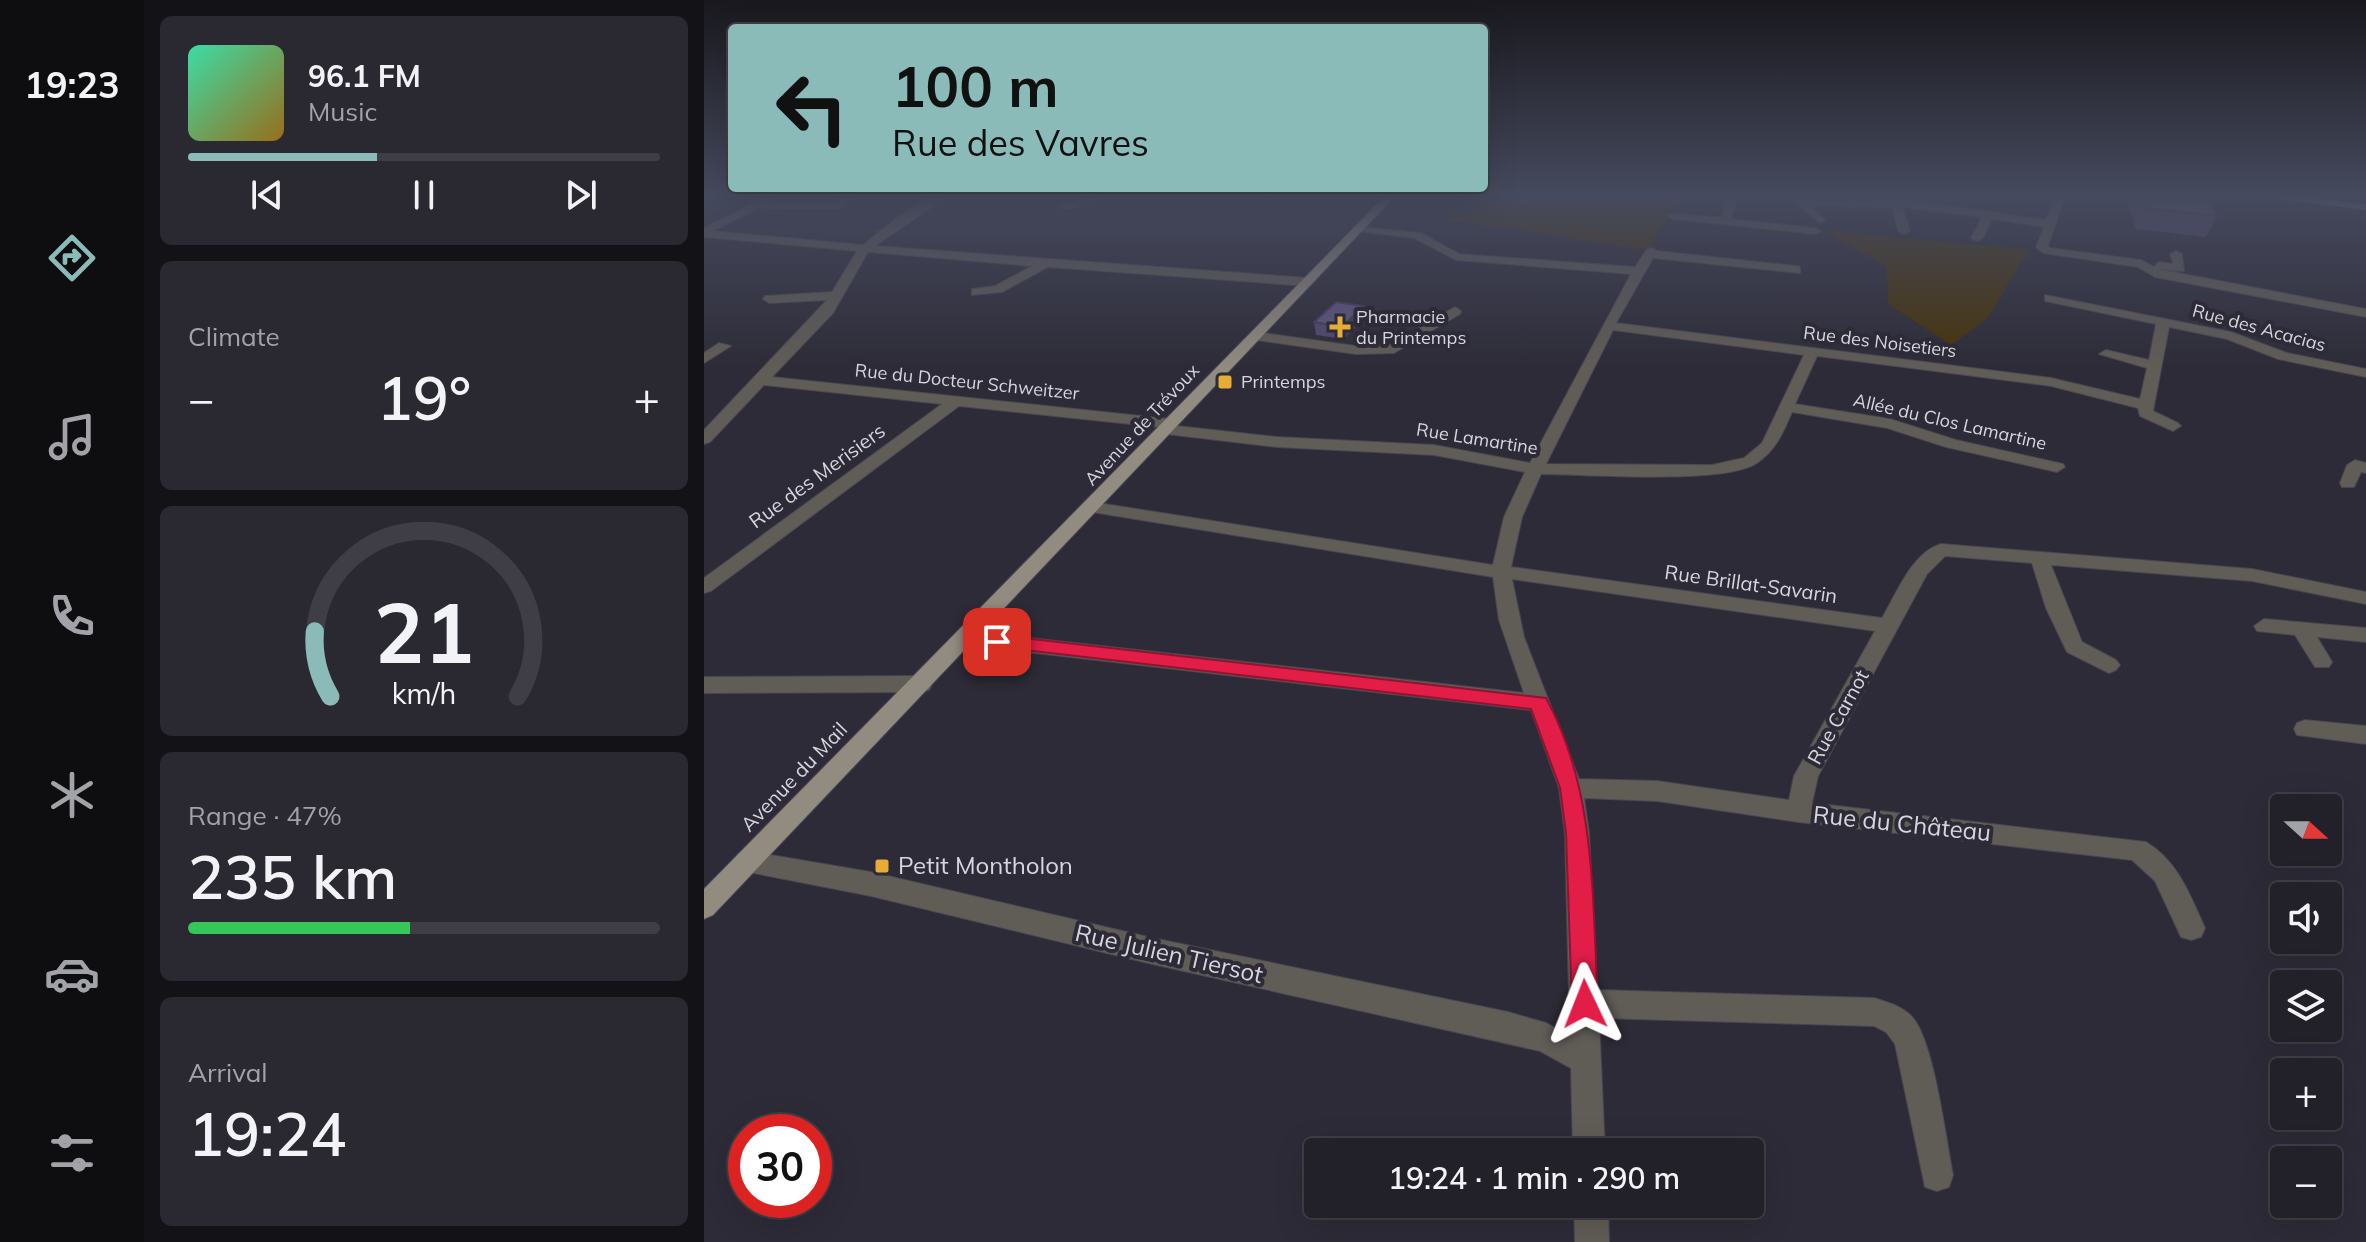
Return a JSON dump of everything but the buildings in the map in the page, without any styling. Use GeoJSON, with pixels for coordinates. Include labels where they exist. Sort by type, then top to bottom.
{"type":"FeatureCollection","features":[{"type":"Feature","properties":{"kind":"main road","name":"Avenue de Trévoux"},"geometry":{"type":"LineString","coordinates":[[921,684],[1336,252]]}},
{"type":"Feature","properties":{"kind":"main road","name":"Avenue du Mail"},"geometry":{"type":"LineString","coordinates":[[704,907],[921,684]]}},
{"type":"Feature","properties":{"kind":"street"},"geometry":{"type":"LineString","coordinates":[[704,439],[838,296],[862,252]]}},
{"type":"Feature","properties":{"kind":"street"},"geometry":{"type":"LineString","coordinates":[[900,252],[1308,282]]}},
{"type":"Feature","properties":{"kind":"street"},"geometry":{"type":"LineString","coordinates":[[1447,252],[1456,257],[1639,271]]}},
{"type":"Feature","properties":{"kind":"street"},"geometry":{"type":"LineString","coordinates":[[1589,1138],[1577,833],[1571,788],[1517,650],[1502,572],[1504,540],[1518,501],[1650,252],[1796,270]]}},
{"type":"Feature","properties":{"kind":"street"},"geometry":{"type":"LineString","coordinates":[[2053,252],[2143,266],[2180,268],[2176,254]]}},
{"type":"Feature","properties":{"kind":"street"},"geometry":{"type":"LineString","coordinates":[[976,292],[998,289],[1045,264]]}},
{"type":"Feature","properties":{"kind":"street"},"geometry":{"type":"LineString","coordinates":[[2141,281],[2143,266]]}},
{"type":"Feature","properties":{"kind":"street"},"geometry":{"type":"LineString","coordinates":[[2143,266],[2164,275],[2366,313]]}},
{"type":"Feature","properties":{"kind":"street"},"geometry":{"type":"LineString","coordinates":[[2304,282],[2312,303]]}},
{"type":"Feature","properties":{"kind":"street"},"geometry":{"type":"LineString","coordinates":[[769,299],[838,296]]}},
{"type":"Feature","properties":{"kind":"street","name":"Rue des Acacias"},"geometry":{"type":"LineString","coordinates":[[2049,298],[2231,336],[2283,356],[2366,373]]}},
{"type":"Feature","properties":{"kind":"street"},"geometry":{"type":"LineString","coordinates":[[1256,336],[1356,350],[1394,349],[1455,311]]}},
{"type":"Feature","properties":{"kind":"street"},"geometry":{"type":"LineString","coordinates":[[2163,322],[2145,413],[2173,426]]}},
{"type":"Feature","properties":{"kind":"street","name":"Rue des Noisetiers"},"geometry":{"type":"LineString","coordinates":[[1609,326],[2051,382],[2145,405]]}},
{"type":"Feature","properties":{"kind":"street"},"geometry":{"type":"LineString","coordinates":[[704,359],[724,346]]}},
{"type":"Feature","properties":{"kind":"street","name":"Rue Lamartine"},"geometry":{"type":"LineString","coordinates":[[1168,427],[1277,442],[1434,450],[1535,469],[1712,470],[1749,462],[1769,445],[1812,352]]}},
{"type":"Feature","properties":{"kind":"street"},"geometry":{"type":"LineString","coordinates":[[2106,354],[2153,365]]}},
{"type":"Feature","properties":{"kind":"street","name":"Rue du Docteur Schweitzer"},"geometry":{"type":"LineString","coordinates":[[759,380],[1168,427]]}},
{"type":"Feature","properties":{"kind":"street","name":"Rue des Merisiers"},"geometry":{"type":"LineString","coordinates":[[704,587],[956,401]]}},
{"type":"Feature","properties":{"kind":"street","name":"Allée du Clos Lamartine"},"geometry":{"type":"LineString","coordinates":[[1786,407],[1890,424],[1952,444],[2057,467]]}},
{"type":"Feature","properties":{"kind":"street"},"geometry":{"type":"LineString","coordinates":[[2348,483],[2355,465],[2366,468]]}},
{"type":"Feature","properties":{"kind":"street","name":"Rue Brillat-Savarin"},"geometry":{"type":"LineString","coordinates":[[1092,507],[1502,572],[1888,626]]}},
{"type":"Feature","properties":{"kind":"street"},"geometry":{"type":"LineString","coordinates":[[1888,626],[1920,570],[1941,550],[2252,575],[2366,598]]}},
{"type":"Feature","properties":{"kind":"street"},"geometry":{"type":"LineString","coordinates":[[2039,557],[2056,608],[2074,647],[2109,665]]}},
{"type":"Feature","properties":{"kind":"street","name":"Rue Carnot"},"geometry":{"type":"LineString","coordinates":[[1798,812],[1806,776],[1888,626]]}},
{"type":"Feature","properties":{"kind":"street"},"geometry":{"type":"LineString","coordinates":[[2264,626],[2366,635]]}},
{"type":"Feature","properties":{"kind":"street"},"geometry":{"type":"LineString","coordinates":[[2301,629],[2322,662]]}},
{"type":"Feature","properties":{"kind":"street"},"geometry":{"type":"LineString","coordinates":[[966,638],[1539,703]]}},
{"type":"Feature","properties":{"kind":"street"},"geometry":{"type":"LineString","coordinates":[[704,685],[921,684]]}},
{"type":"Feature","properties":{"kind":"street"},"geometry":{"type":"LineString","coordinates":[[2305,729],[2366,735]]}},
{"type":"Feature","properties":{"kind":"street","name":"Rue du Château"},"geometry":{"type":"LineString","coordinates":[[1571,788],[1657,791],[1798,812],[2137,850],[2151,857],[2164,870],[2191,928]]}},
{"type":"Feature","properties":{"kind":"street","name":"Rue Julien Tiersot"},"geometry":{"type":"LineString","coordinates":[[747,862],[871,884],[1148,950],[1508,1027],[1546,1038],[1571,1053],[1586,1056]]}},
{"type":"Feature","properties":{"kind":"street"},"geometry":{"type":"LineString","coordinates":[[1585,1004],[1874,1012],[1891,1017],[1905,1027],[1910,1042],[1937,1175]]}},
{"type":"Feature","properties":{"kind":"street"},"geometry":{"type":"LineString","coordinates":[[1591,1218],[1592,1242]]}},
{"type":"Feature","properties":{"kind":"shaded area"},"geometry":{"type":"Polygon","coordinates":[[[1860,252],[2028,252],[1987,319],[1951,345],[1888,304],[1887,267],[1860,252]]]}},
{"type":"Feature","properties":{"kind":"place","name":"Pharmacie du Printemps"},"geometry":{"type":"Point","coordinates":[1340,327]}},
{"type":"Feature","properties":{"kind":"place","name":"Printemps"},"geometry":{"type":"Point","coordinates":[1225,382]}},
{"type":"Feature","properties":{"kind":"place","name":"Petit Montholon"},"geometry":{"type":"Point","coordinates":[882,866]}},
{"type":"Feature","properties":{"kind":"route"},"geometry":{"type":"LineString","coordinates":[[997,642],[1539,703],[1571,788],[1577,833],[1585,1004]]}}]}
